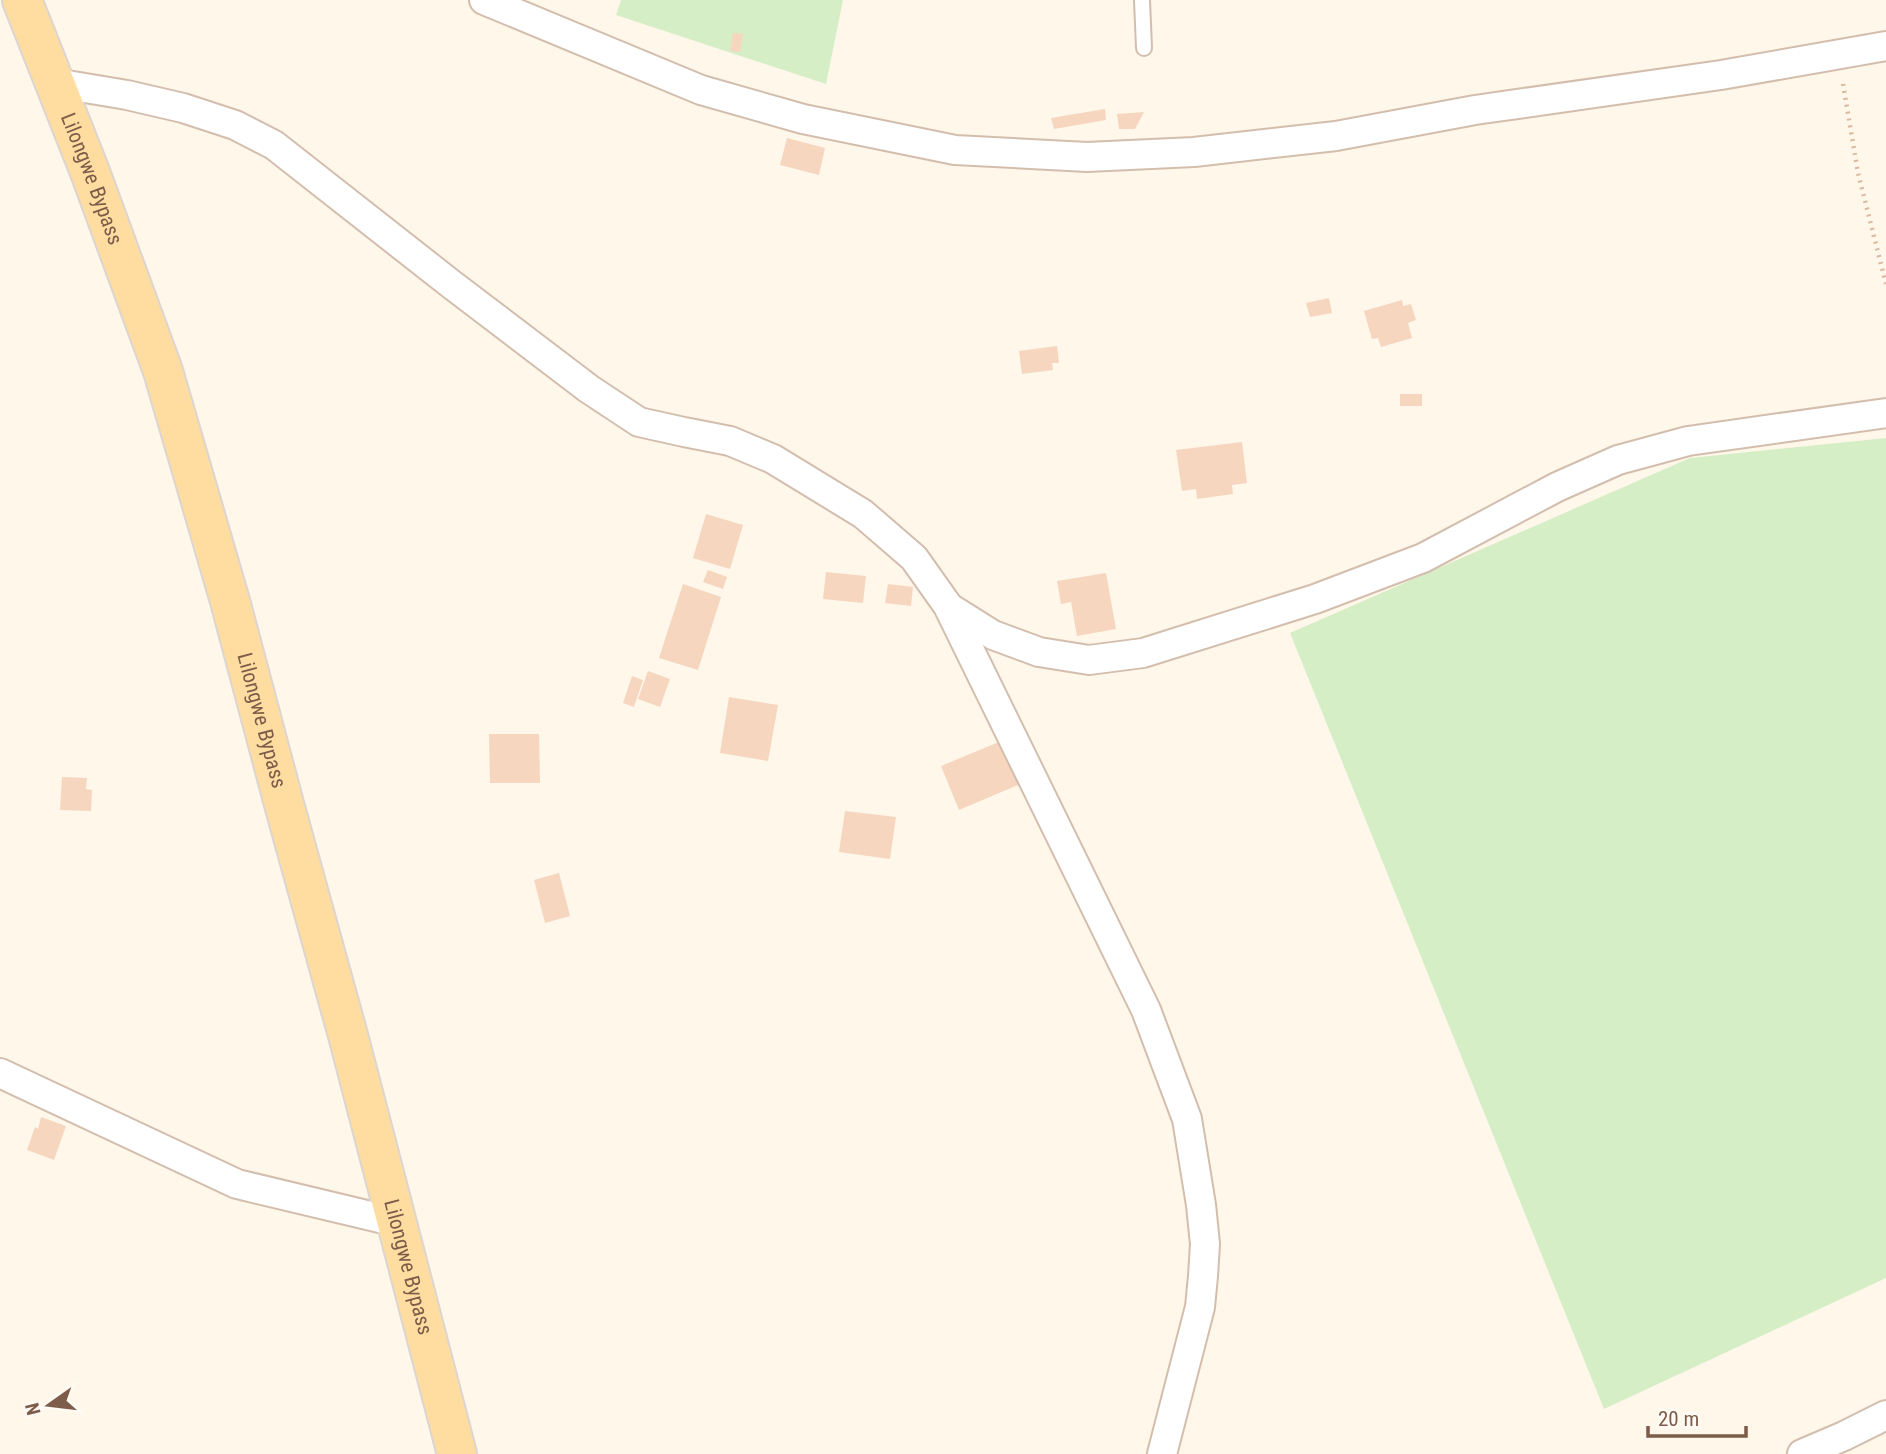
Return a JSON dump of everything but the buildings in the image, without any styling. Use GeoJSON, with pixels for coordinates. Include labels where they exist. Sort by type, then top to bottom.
{"type":"FeatureCollection","features":[{"type":"Feature","properties":{"kind":"main road","name":"Lilongwe Bypass"},"geometry":{"type":"LineString","coordinates":[[22,0],[90,172],[163,371],[230,601],[349,1039],[457,1454]]}},
{"type":"Feature","properties":{"kind":"street"},"geometry":{"type":"LineString","coordinates":[[484,0],[701,90],[803,119],[955,150],[1087,157],[1194,152],[1336,136],[1475,110],[1708,77],[1886,46]]}},
{"type":"Feature","properties":{"kind":"street"},"geometry":{"type":"LineString","coordinates":[[55,83],[183,108],[235,125],[274,145],[450,284],[589,389],[639,422],[730,440],[773,458],[863,514],[914,558],[948,607],[1146,1010],[1187,1119],[1203,1231],[1203,1276],[1200,1307],[1162,1454]]}},
{"type":"Feature","properties":{"kind":"street"},"geometry":{"type":"LineString","coordinates":[[948,607],[993,635],[1039,652],[1089,660],[1143,653],[1315,599],[1423,558],[1557,486],[1618,460],[1688,441],[1886,414]]}},
{"type":"Feature","properties":{"kind":"street"},"geometry":{"type":"LineString","coordinates":[[0,1073],[237,1184],[396,1222]]}},
{"type":"Feature","properties":{"kind":"street"},"geometry":{"type":"LineString","coordinates":[[1802,1454],[1886,1415]]}},
{"type":"Feature","properties":{"kind":"lane"},"geometry":{"type":"LineString","coordinates":[[1142,0],[1144,48]]}},
{"type":"Feature","properties":{"kind":"path"},"geometry":{"type":"LineString","coordinates":[[1838,56],[1858,173],[1886,284]]}},
{"type":"Feature","properties":{"kind":"green space"},"geometry":{"type":"Polygon","coordinates":[[[621,0],[843,0],[826,84],[616,15],[621,0]]]}},
{"type":"Feature","properties":{"kind":"green space"},"geometry":{"type":"Polygon","coordinates":[[[1886,438],[1886,1278],[1604,1409],[1290,633],[1690,458],[1886,438]]]}}]}
